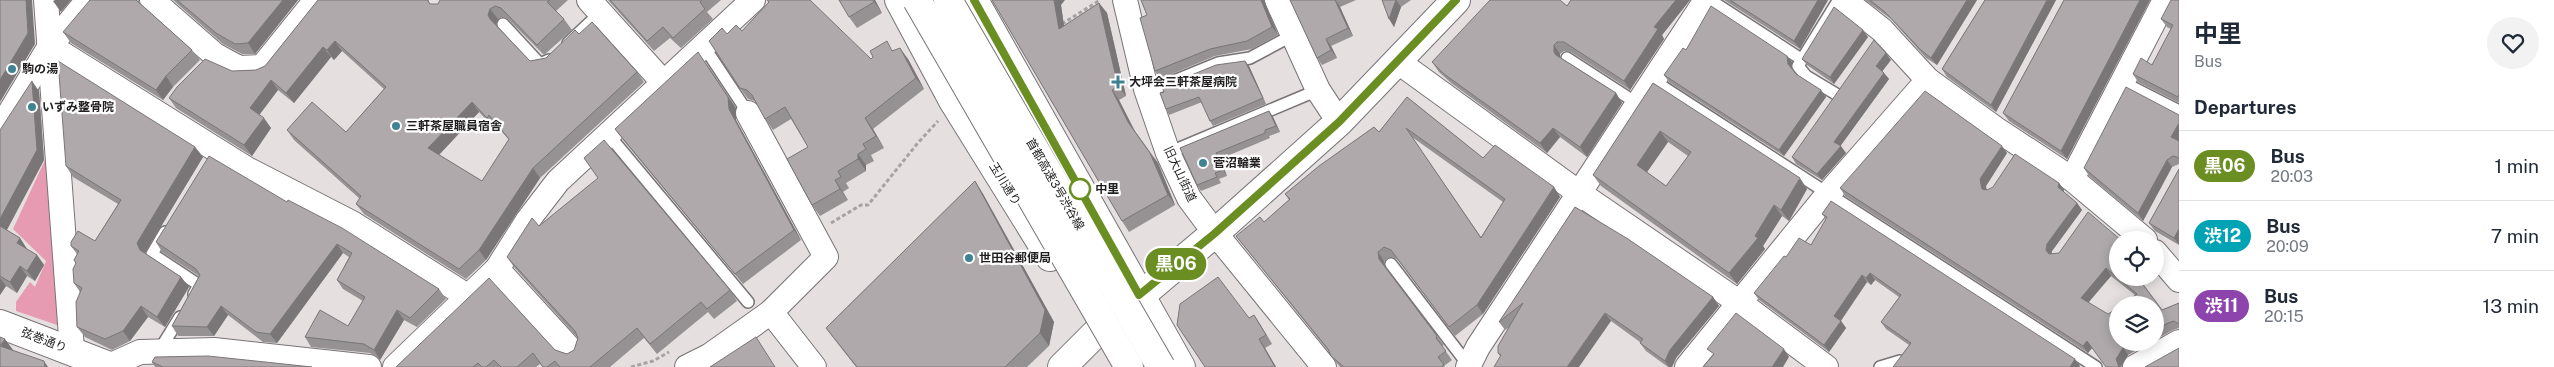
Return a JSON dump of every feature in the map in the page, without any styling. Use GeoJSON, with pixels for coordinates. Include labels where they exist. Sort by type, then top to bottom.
{"type":"FeatureCollection","features":[{"type":"Feature","properties":{"kind":"main road","name":"玉川通り"},"geometry":{"type":"LineString","coordinates":[[899,0],[952,99],[1032,226],[1113,367]]}},
{"type":"Feature","properties":{"kind":"main road"},"geometry":{"type":"LineString","coordinates":[[917,0],[1129,367]]}},
{"type":"Feature","properties":{"kind":"main road","name":"首都高速3号渋谷線"},"geometry":{"type":"LineString","coordinates":[[948,0],[1161,367]]}},
{"type":"Feature","properties":{"kind":"main road"},"geometry":{"type":"LineString","coordinates":[[974,0],[1181,367]]}},
{"type":"Feature","properties":{"kind":"main road"},"geometry":{"type":"LineString","coordinates":[[1062,367],[1094,334],[1214,234],[1339,122],[1456,0]]}},
{"type":"Feature","properties":{"kind":"main road","name":"弦巻通り"},"geometry":{"type":"LineString","coordinates":[[0,324],[72,359],[111,367]]}},
{"type":"Feature","properties":{"kind":"street"},"geometry":{"type":"LineString","coordinates":[[46,0],[72,359]]}},
{"type":"Feature","properties":{"kind":"street"},"geometry":{"type":"LineString","coordinates":[[0,129],[50,46],[88,0]]}},
{"type":"Feature","properties":{"kind":"street"},"geometry":{"type":"LineString","coordinates":[[152,0],[212,58],[239,68],[262,67],[316,0]]}},
{"type":"Feature","properties":{"kind":"street"},"geometry":{"type":"LineString","coordinates":[[395,367],[497,269],[528,220],[558,181],[607,133],[753,0]]}},
{"type":"Feature","properties":{"kind":"street","name":"旧大山街道"},"geometry":{"type":"LineString","coordinates":[[1125,0],[1147,92],[1168,153],[1189,198],[1214,234],[1324,367]]}},
{"type":"Feature","properties":{"kind":"street"},"geometry":{"type":"LineString","coordinates":[[1277,0],[1318,90],[1339,122]]}},
{"type":"Feature","properties":{"kind":"street"},"geometry":{"type":"LineString","coordinates":[[1468,366],[1478,347],[1579,192],[1708,0]]}},
{"type":"Feature","properties":{"kind":"street"},"geometry":{"type":"LineString","coordinates":[[1844,0],[1879,34],[1934,80],[1999,125],[2019,149],[2072,179],[2096,203],[2135,231]]}},
{"type":"Feature","properties":{"kind":"street"},"geometry":{"type":"LineString","coordinates":[[2072,179],[2165,0]]}},
{"type":"Feature","properties":{"kind":"street"},"geometry":{"type":"LineString","coordinates":[[594,7],[663,82]]}},
{"type":"Feature","properties":{"kind":"street"},"geometry":{"type":"LineString","coordinates":[[50,46],[165,111],[214,154],[352,223],[467,296]]}},
{"type":"Feature","properties":{"kind":"street"},"geometry":{"type":"LineString","coordinates":[[1397,61],[1579,192],[1740,303],[1826,367]]}},
{"type":"Feature","properties":{"kind":"street"},"geometry":{"type":"LineString","coordinates":[[1688,367],[1828,194],[1934,80]]}},
{"type":"Feature","properties":{"kind":"street"},"geometry":{"type":"LineString","coordinates":[[687,367],[709,356],[771,312],[826,257],[748,113]]}},
{"type":"Feature","properties":{"kind":"street"},"geometry":{"type":"LineString","coordinates":[[2164,261],[2179,280]]}},
{"type":"Feature","properties":{"kind":"street"},"geometry":{"type":"LineString","coordinates":[[497,269],[572,352]]}},
{"type":"Feature","properties":{"kind":"street"},"geometry":{"type":"LineString","coordinates":[[771,312],[814,367]]}},
{"type":"Feature","properties":{"kind":"street"},"geometry":{"type":"LineString","coordinates":[[2144,365],[2179,342]]}},
{"type":"Feature","properties":{"kind":"street"},"geometry":{"type":"LineString","coordinates":[[111,367],[140,352],[214,350],[369,367]]}},
{"type":"Feature","properties":{"kind":"lane"},"geometry":{"type":"LineString","coordinates":[[1708,0],[1800,59]]}},
{"type":"Feature","properties":{"kind":"lane"},"geometry":{"type":"LineString","coordinates":[[1836,95],[1806,76],[1798,66],[1800,59],[1839,0]]}},
{"type":"Feature","properties":{"kind":"lane"},"geometry":{"type":"LineString","coordinates":[[502,24],[540,64],[548,62],[594,7]]}},
{"type":"Feature","properties":{"kind":"lane"},"geometry":{"type":"LineString","coordinates":[[1147,92],[1218,63],[1250,58],[1293,35]]}},
{"type":"Feature","properties":{"kind":"lane"},"geometry":{"type":"LineString","coordinates":[[703,45],[748,113]]}},
{"type":"Feature","properties":{"kind":"lane"},"geometry":{"type":"LineString","coordinates":[[1567,58],[1638,104]]}},
{"type":"Feature","properties":{"kind":"lane"},"geometry":{"type":"LineString","coordinates":[[1654,81],[1788,163],[1828,194],[2096,367]]}},
{"type":"Feature","properties":{"kind":"lane"},"geometry":{"type":"LineString","coordinates":[[2122,82],[2179,111]]}},
{"type":"Feature","properties":{"kind":"lane"},"geometry":{"type":"LineString","coordinates":[[1168,153],[1318,90]]}},
{"type":"Feature","properties":{"kind":"lane"},"geometry":{"type":"LineString","coordinates":[[607,133],[748,302]]}},
{"type":"Feature","properties":{"kind":"lane"},"geometry":{"type":"LineString","coordinates":[[158,351],[199,285],[152,254],[172,222]]}},
{"type":"Feature","properties":{"kind":"lane"},"geometry":{"type":"LineString","coordinates":[[1391,264],[1468,366]]}},
{"type":"Feature","properties":{"kind":"lane"},"geometry":{"type":"LineString","coordinates":[[1880,367],[1900,361]]}},
{"type":"Feature","properties":{"kind":"path"},"geometry":{"type":"LineString","coordinates":[[1054,29],[1100,0]]}},
{"type":"Feature","properties":{"kind":"shaded area"},"geometry":{"type":"Polygon","coordinates":[[[51,147],[63,327],[16,311],[16,302],[30,282],[35,287],[46,261],[13,229],[51,147]]]}},
{"type":"Feature","properties":{"kind":"building"},"geometry":{"type":"Polygon","coordinates":[[[0,0],[26,0],[28,33],[0,80],[0,0]]]}},
{"type":"Feature","properties":{"kind":"building"},"geometry":{"type":"Polygon","coordinates":[[[90,0],[136,0],[192,50],[166,76],[156,90],[63,32],[90,0]]]}},
{"type":"Feature","properties":{"kind":"building"},"geometry":{"type":"Polygon","coordinates":[[[177,0],[283,0],[248,43],[235,44],[216,33],[177,0]]]}},
{"type":"Feature","properties":{"kind":"building"},"geometry":{"type":"Polygon","coordinates":[[[318,0],[427,0],[430,4],[438,4],[440,0],[550,0],[547,2],[564,19],[537,45],[501,8],[495,6],[490,9],[488,15],[530,61],[546,58],[575,30],[579,34],[592,22],[637,72],[533,168],[479,250],[459,269],[356,204],[361,196],[287,130],[312,102],[346,132],[386,87],[335,41],[327,50],[323,47],[286,93],[271,80],[250,108],[264,118],[244,145],[169,98],[177,87],[205,59],[232,71],[256,70],[265,66],[318,0]],[[472,102],[428,148],[482,181],[509,139],[489,115],[487,118],[472,102]]]}},
{"type":"Feature","properties":{"kind":"building"},"geometry":{"type":"Polygon","coordinates":[[[610,0],[702,0],[700,2],[705,9],[673,38],[663,27],[647,41],[610,0]]]}},
{"type":"Feature","properties":{"kind":"building"},"geometry":{"type":"Polygon","coordinates":[[[767,0],[810,0],[871,59],[873,57],[870,51],[887,41],[892,51],[900,48],[916,78],[865,118],[876,136],[863,144],[866,149],[858,154],[858,159],[838,171],[841,177],[835,180],[840,189],[812,205],[787,159],[808,147],[785,107],[765,119],[752,95],[747,90],[740,88],[709,41],[722,28],[727,34],[736,25],[742,31],[769,2],[767,0]]]}},
{"type":"Feature","properties":{"kind":"building"},"geometry":{"type":"Polygon","coordinates":[[[839,0],[873,0],[874,2],[849,17],[839,0]]]}},
{"type":"Feature","properties":{"kind":"building"},"geometry":{"type":"Polygon","coordinates":[[[992,0],[1054,0],[1059,29],[1099,3],[1118,86],[1112,90],[1128,122],[1150,153],[1168,195],[1122,221],[992,0]]]}},
{"type":"Feature","properties":{"kind":"building"},"geometry":{"type":"Polygon","coordinates":[[[1141,0],[1261,0],[1272,27],[1247,41],[1210,49],[1155,71],[1140,18],[1147,15],[1141,0]]]}},
{"type":"Feature","properties":{"kind":"building"},"geometry":{"type":"Polygon","coordinates":[[[1290,0],[1335,0],[1348,28],[1326,39],[1331,50],[1317,58],[1290,0]]]}},
{"type":"Feature","properties":{"kind":"building"},"geometry":{"type":"Polygon","coordinates":[[[1382,0],[1396,0],[1389,19],[1382,0]]]}},
{"type":"Feature","properties":{"kind":"building"},"geometry":{"type":"Polygon","coordinates":[[[1490,0],[1560,0],[1567,6],[1571,0],[1676,0],[1654,27],[1658,29],[1624,81],[1564,42],[1557,42],[1554,45],[1556,55],[1616,93],[1580,147],[1553,128],[1540,143],[1444,74],[1432,62],[1490,0]]]}},
{"type":"Feature","properties":{"kind":"building"},"geometry":{"type":"Polygon","coordinates":[[[1730,0],[1818,0],[1794,41],[1730,0]]]}},
{"type":"Feature","properties":{"kind":"building"},"geometry":{"type":"Polygon","coordinates":[[[1870,0],[1967,0],[1931,58],[1885,12],[1870,0]]]}},
{"type":"Feature","properties":{"kind":"building"},"geometry":{"type":"Polygon","coordinates":[[[1985,0],[2047,0],[1991,105],[1942,69],[1985,0]]]}},
{"type":"Feature","properties":{"kind":"building"},"geometry":{"type":"Polygon","coordinates":[[[2064,0],[2140,0],[2061,151],[2003,113],[2064,0]]]}},
{"type":"Feature","properties":{"kind":"building"},"geometry":{"type":"Polygon","coordinates":[[[2171,0],[2179,0],[2178,97],[2133,74],[2141,58],[2152,65],[2173,25],[2161,19],[2171,0]]]}},
{"type":"Feature","properties":{"kind":"building"},"geometry":{"type":"Polygon","coordinates":[[[1711,6],[1787,56],[1788,64],[1796,74],[1821,90],[1779,150],[1664,75],[1683,48],[1686,50],[1711,6]]]}},
{"type":"Feature","properties":{"kind":"building"},"geometry":{"type":"Polygon","coordinates":[[[1834,7],[1863,30],[1830,77],[1802,59],[1834,7]]]}},
{"type":"Feature","properties":{"kind":"building"},"geometry":{"type":"Polygon","coordinates":[[[1874,40],[1886,53],[1876,66],[1884,73],[1834,142],[1841,146],[1817,174],[1792,157],[1874,40]]]}},
{"type":"Feature","properties":{"kind":"building"},"geometry":{"type":"Polygon","coordinates":[[[698,52],[728,97],[729,109],[794,230],[735,274],[615,129],[698,52]]]}},
{"type":"Feature","properties":{"kind":"building"},"geometry":{"type":"Polygon","coordinates":[[[58,61],[195,147],[137,243],[140,250],[181,277],[157,317],[141,306],[123,331],[105,339],[77,327],[76,302],[82,288],[74,283],[73,269],[76,263],[74,260],[79,251],[71,246],[71,242],[78,231],[95,241],[121,200],[66,166],[58,61]]]}},
{"type":"Feature","properties":{"kind":"building"},"geometry":{"type":"Polygon","coordinates":[[[1245,61],[1263,98],[1210,121],[1199,97],[1166,109],[1160,93],[1164,92],[1162,87],[1216,65],[1245,61]]]}},
{"type":"Feature","properties":{"kind":"building"},"geometry":{"type":"Polygon","coordinates":[[[32,81],[37,150],[0,219],[0,130],[32,81]]]}},
{"type":"Feature","properties":{"kind":"building"},"geometry":{"type":"Polygon","coordinates":[[[1653,83],[1800,178],[1781,210],[1774,205],[1755,236],[1758,238],[1729,273],[1593,175],[1653,83]],[[1660,131],[1637,165],[1666,186],[1691,152],[1660,131]]]}},
{"type":"Feature","properties":{"kind":"building"},"geometry":{"type":"Polygon","coordinates":[[[2126,87],[2179,115],[2179,123],[2171,137],[2179,141],[2179,159],[2173,156],[2167,160],[2138,213],[2084,168],[2126,87]]]}},
{"type":"Feature","properties":{"kind":"building"},"geometry":{"type":"Polygon","coordinates":[[[1925,91],[2002,146],[1980,179],[1982,189],[1987,190],[1993,187],[2015,154],[2059,183],[2058,187],[2077,203],[2047,244],[2046,250],[2049,254],[2059,253],[2088,212],[2110,231],[2109,271],[2106,268],[2081,298],[2109,313],[2109,351],[2121,351],[2116,359],[2119,367],[2106,367],[2087,341],[2083,346],[1840,188],[1925,91]]]}},
{"type":"Feature","properties":{"kind":"building"},"geometry":{"type":"Polygon","coordinates":[[[1407,97],[1483,158],[1495,145],[1554,187],[1477,305],[1449,327],[1391,250],[1384,247],[1378,252],[1379,259],[1437,336],[1436,338],[1446,351],[1438,357],[1444,365],[1441,367],[1344,367],[1331,356],[1328,349],[1236,236],[1260,217],[1264,222],[1290,199],[1285,194],[1319,166],[1374,127],[1379,132],[1407,97]],[[1406,128],[1481,238],[1505,199],[1406,128]]]}},
{"type":"Feature","properties":{"kind":"building"},"geometry":{"type":"Polygon","coordinates":[[[1269,111],[1276,126],[1265,130],[1265,133],[1216,153],[1223,170],[1215,173],[1217,177],[1197,185],[1180,148],[1269,111]]]}},
{"type":"Feature","properties":{"kind":"building"},"geometry":{"type":"Polygon","coordinates":[[[604,140],[730,290],[707,309],[701,302],[650,344],[637,328],[590,367],[560,367],[555,361],[547,367],[543,367],[533,353],[517,367],[501,367],[494,360],[486,367],[482,367],[478,363],[473,367],[396,367],[489,278],[555,350],[567,354],[574,350],[578,338],[575,331],[507,257],[532,218],[539,226],[598,178],[584,158],[604,140]]]}},
{"type":"Feature","properties":{"kind":"building"},"geometry":{"type":"Polygon","coordinates":[[[209,156],[287,202],[288,200],[342,228],[439,289],[410,318],[397,310],[374,350],[364,344],[305,337],[320,310],[348,326],[365,297],[337,280],[352,253],[337,244],[270,334],[256,332],[221,306],[207,327],[172,326],[200,275],[196,269],[156,242],[209,156]]]}},
{"type":"Feature","properties":{"kind":"building"},"geometry":{"type":"Polygon","coordinates":[[[2179,169],[2179,229],[2174,238],[2149,223],[2179,169]]]}},
{"type":"Feature","properties":{"kind":"building","name":"世田谷郵便局"},"geometry":{"type":"Polygon","coordinates":[[[975,181],[1045,310],[1040,333],[1005,367],[857,367],[826,328],[975,181]]]}},
{"type":"Feature","properties":{"kind":"building"},"geometry":{"type":"Polygon","coordinates":[[[1831,201],[2075,359],[2070,367],[1893,367],[1911,343],[1881,322],[1901,295],[1870,273],[1866,278],[1862,275],[1834,316],[1841,321],[1824,345],[1754,293],[1784,256],[1786,257],[1799,238],[1811,245],[1827,217],[1822,214],[1831,201]]]}},
{"type":"Feature","properties":{"kind":"building"},"geometry":{"type":"Polygon","coordinates":[[[1575,207],[1628,239],[1713,297],[1670,350],[1665,361],[1640,343],[1643,339],[1605,313],[1567,367],[1494,367],[1501,355],[1498,353],[1498,346],[1523,303],[1499,322],[1575,207]]]}},
{"type":"Feature","properties":{"kind":"building"},"geometry":{"type":"Polygon","coordinates":[[[0,226],[20,238],[17,243],[37,255],[27,271],[20,266],[10,282],[0,276],[0,226]]]}},
{"type":"Feature","properties":{"kind":"building"},"geometry":{"type":"Polygon","coordinates":[[[1218,277],[1249,318],[1254,315],[1266,335],[1259,339],[1275,367],[1205,367],[1177,325],[1180,304],[1218,277]]]}},
{"type":"Feature","properties":{"kind":"building"},"geometry":{"type":"Polygon","coordinates":[[[2127,286],[2144,286],[2152,296],[2134,296],[2137,294],[2127,286]]]}},
{"type":"Feature","properties":{"kind":"building"},"geometry":{"type":"Polygon","coordinates":[[[2179,303],[2179,324],[2174,321],[2164,325],[2164,309],[2179,303]]]}},
{"type":"Feature","properties":{"kind":"building"},"geometry":{"type":"Polygon","coordinates":[[[1736,313],[1784,349],[1772,367],[1703,367],[1714,354],[1707,349],[1736,313]]]}},
{"type":"Feature","properties":{"kind":"building"},"geometry":{"type":"Polygon","coordinates":[[[0,337],[5,339],[0,345],[0,337]]]}},
{"type":"Feature","properties":{"kind":"building"},"geometry":{"type":"Polygon","coordinates":[[[756,337],[775,367],[710,367],[756,337]]]}},
{"type":"Feature","properties":{"kind":"building"},"geometry":{"type":"Polygon","coordinates":[[[0,346],[44,361],[45,367],[0,367],[0,346]]]}},
{"type":"Feature","properties":{"kind":"building"},"geometry":{"type":"Polygon","coordinates":[[[2179,348],[2179,367],[2145,367],[2179,348]]]}},
{"type":"Feature","properties":{"kind":"building"},"geometry":{"type":"Polygon","coordinates":[[[208,356],[312,367],[163,367],[152,362],[155,357],[208,356]]]}},
{"type":"Feature","properties":{"kind":"bus line","name":"黒06"},"geometry":{"type":"LineString","coordinates":[[974,0],[1139,295],[1214,234],[1339,122],[1456,0]]}},
{"type":"Feature","properties":{"kind":"place","name":"駒の湯"},"geometry":{"type":"Point","coordinates":[12,69]}},
{"type":"Feature","properties":{"kind":"place","name":"大坪会三軒茶屋病院"},"geometry":{"type":"Point","coordinates":[1118,82]}},
{"type":"Feature","properties":{"kind":"place","name":"いずみ整骨院"},"geometry":{"type":"Point","coordinates":[32,107]}},
{"type":"Feature","properties":{"kind":"place","name":"三軒茶屋職員宿舎"},"geometry":{"type":"Point","coordinates":[396,126]}},
{"type":"Feature","properties":{"kind":"place","name":"菅沼輪業"},"geometry":{"type":"Point","coordinates":[1203,163]}},
{"type":"Feature","properties":{"kind":"place","name":"中里"},"geometry":{"type":"Point","coordinates":[1080,189]}},
{"type":"Feature","properties":{"kind":"place","name":"世田谷郵便局"},"geometry":{"type":"Point","coordinates":[969,258]}}]}
